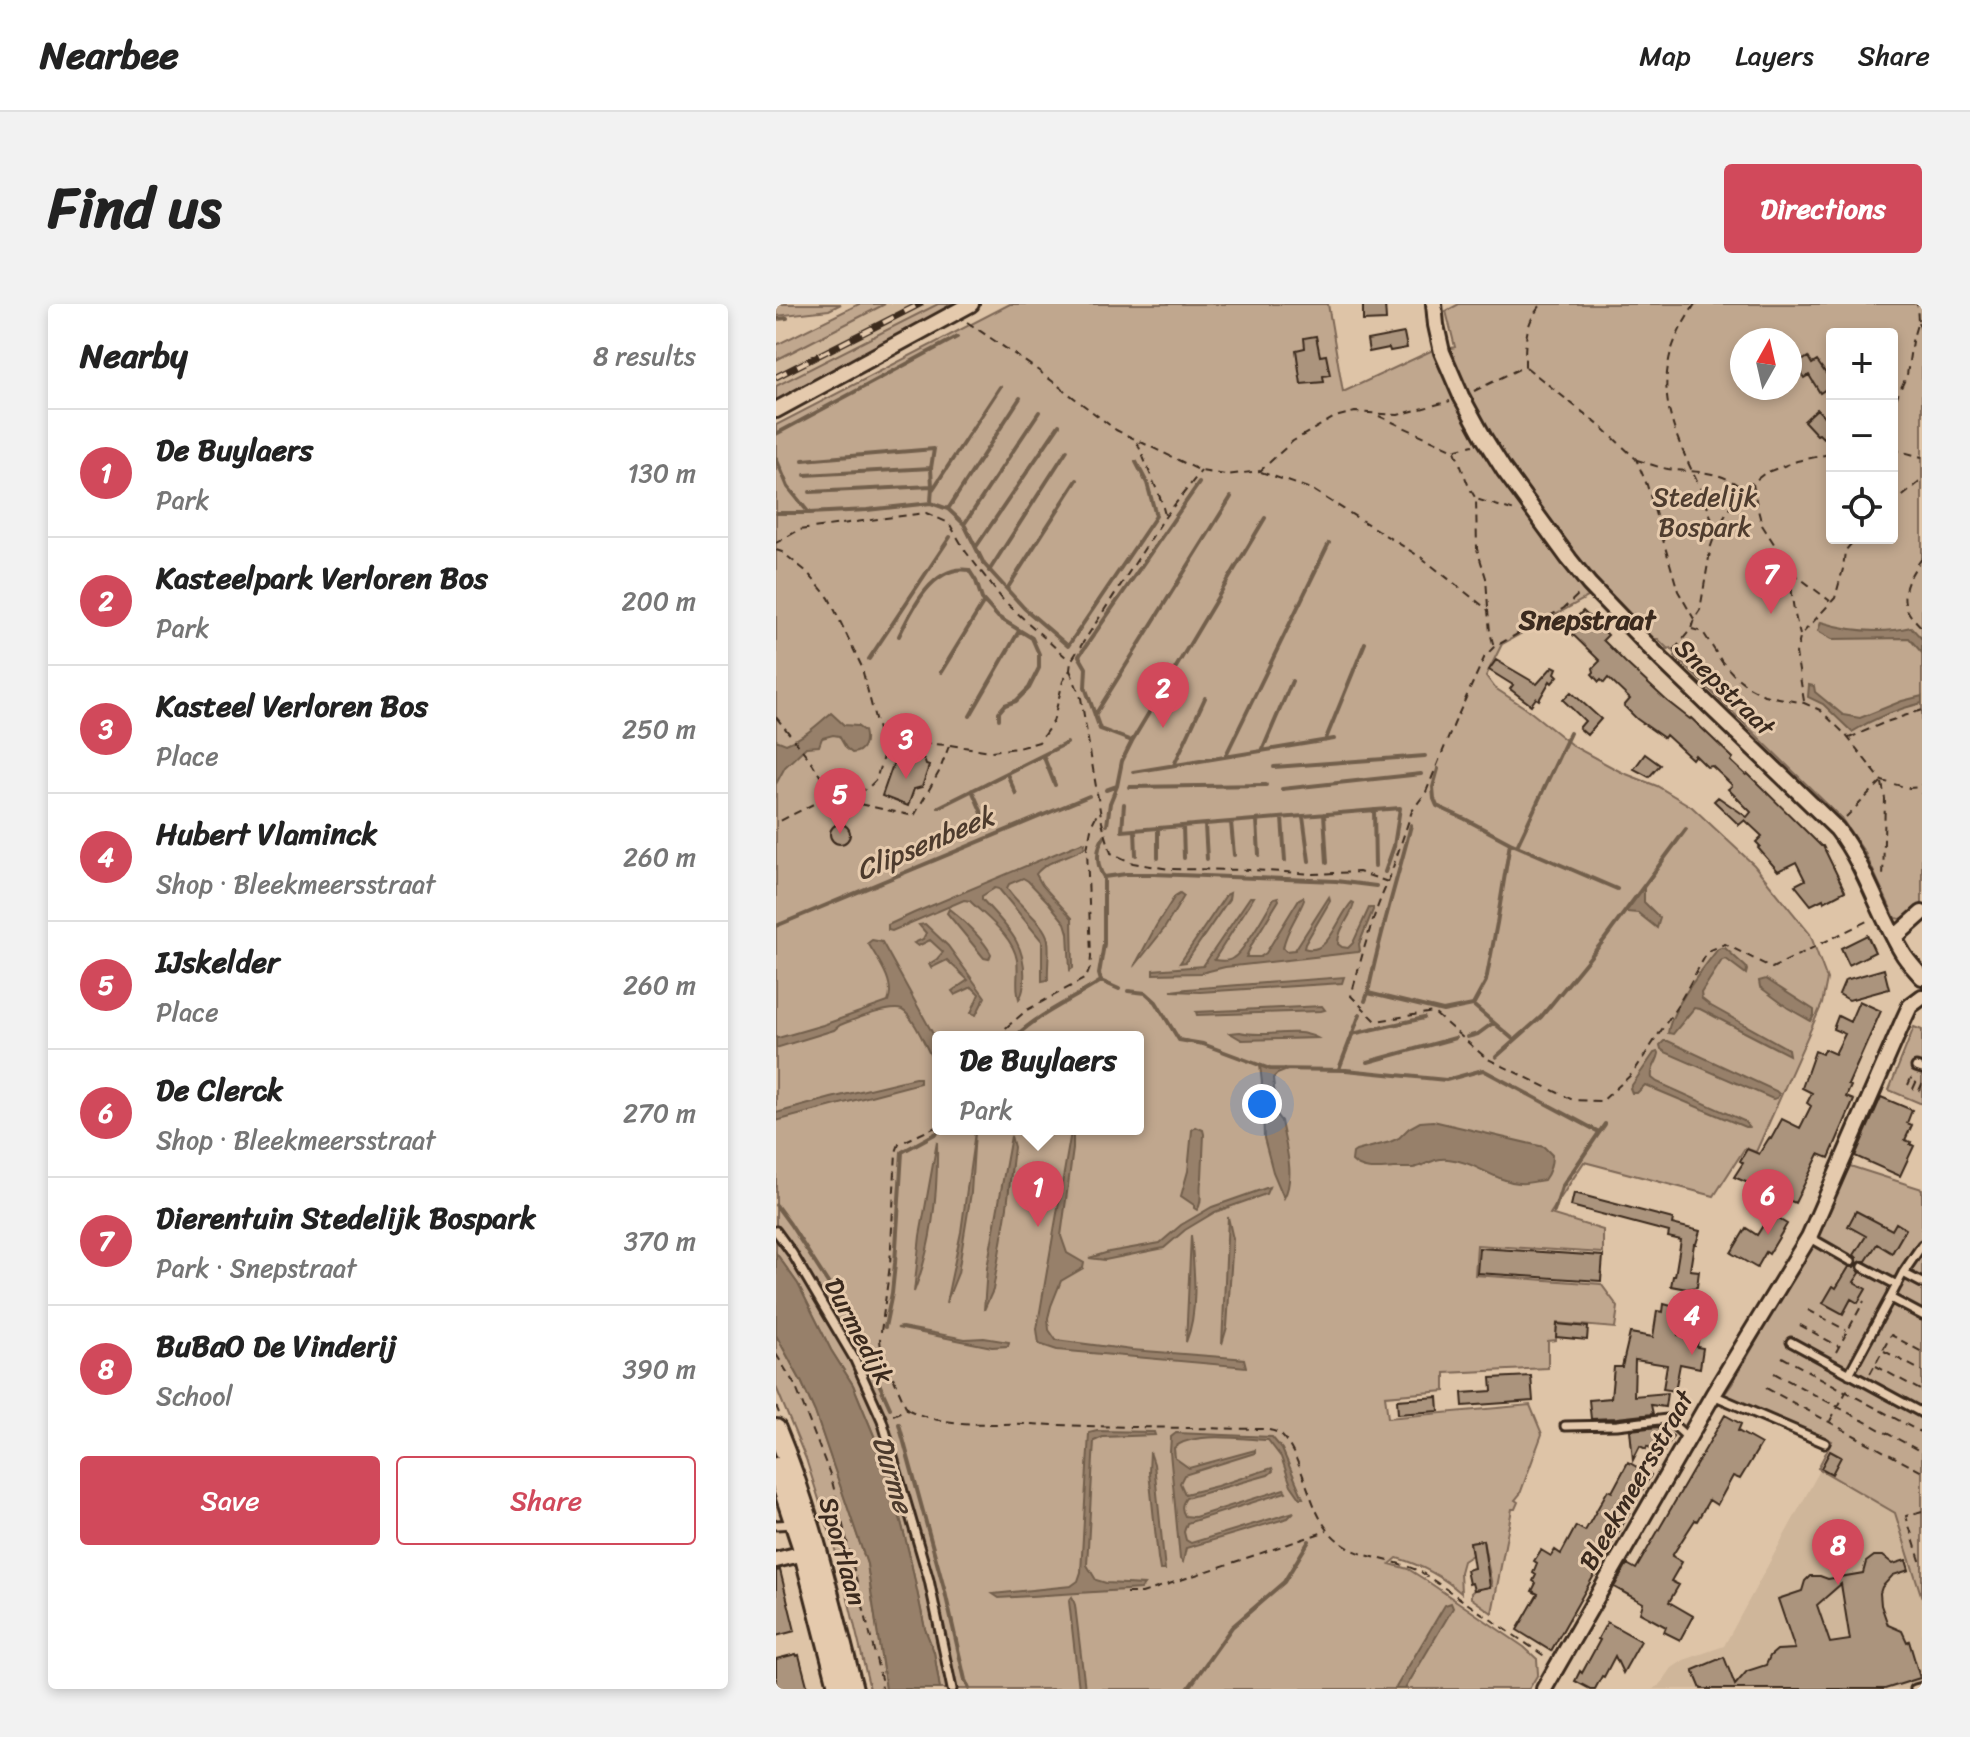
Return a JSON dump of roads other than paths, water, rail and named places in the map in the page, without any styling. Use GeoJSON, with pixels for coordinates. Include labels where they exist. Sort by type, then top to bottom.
{"type":"FeatureCollection","features":[{"type":"Feature","properties":{"kind":"main road","name":"Sportlaan"},"geometry":{"type":"LineString","coordinates":[[776,1429],[816,1543],[853,1689]]}},
{"type":"Feature","properties":{"kind":"main road","name":"Sportlaan"},"geometry":{"type":"LineString","coordinates":[[776,1467],[804,1553],[839,1689]]}},
{"type":"Feature","properties":{"kind":"street"},"geometry":{"type":"LineString","coordinates":[[776,410],[971,304]]}},
{"type":"Feature","properties":{"kind":"street","name":"Snepstraat"},"geometry":{"type":"LineString","coordinates":[[1434,304],[1442,352],[1461,396],[1512,482],[1589,584],[1662,660],[1837,829],[1859,861],[1903,954],[1922,977]]}},
{"type":"Feature","properties":{"kind":"street"},"geometry":{"type":"LineString","coordinates":[[1895,937],[1922,913]]}},
{"type":"Feature","properties":{"kind":"street","name":"Bleekmeersstraat"},"geometry":{"type":"LineString","coordinates":[[1544,1689],[1713,1395],[1809,1237],[1910,1006],[1922,997]]}},
{"type":"Feature","properties":{"kind":"street"},"geometry":{"type":"LineString","coordinates":[[776,1560],[804,1553]]}},
{"type":"Feature","properties":{"kind":"lane","name":"Durmedijk"},"geometry":{"type":"LineString","coordinates":[[776,1231],[855,1360],[882,1420],[929,1580],[952,1689]]}},
{"type":"Feature","properties":{"kind":"lane"},"geometry":{"type":"LineString","coordinates":[[1809,1237],[1851,1261]]}},
{"type":"Feature","properties":{"kind":"lane"},"geometry":{"type":"LineString","coordinates":[[1852,1375],[1903,1273],[1922,1245]]}},
{"type":"Feature","properties":{"kind":"lane"},"geometry":{"type":"LineString","coordinates":[[1863,1267],[1897,1285]]}},
{"type":"Feature","properties":{"kind":"lane"},"geometry":{"type":"LineString","coordinates":[[1903,1273],[1922,1283]]}},
{"type":"Feature","properties":{"kind":"lane"},"geometry":{"type":"LineString","coordinates":[[1890,1298],[1922,1315]]}},
{"type":"Feature","properties":{"kind":"lane"},"geometry":{"type":"LineString","coordinates":[[1791,1342],[1922,1413]]}},
{"type":"Feature","properties":{"kind":"lane"},"geometry":{"type":"LineString","coordinates":[[1713,1395],[1825,1443]]}},
{"type":"Feature","properties":{"kind":"lane"},"geometry":{"type":"LineString","coordinates":[[1565,1426],[1617,1425],[1667,1419],[1688,1438]]}},
{"type":"Feature","properties":{"kind":"lane"},"geometry":{"type":"LineString","coordinates":[[776,1525],[795,1524]]}},
{"type":"Feature","properties":{"kind":"lane"},"geometry":{"type":"LineString","coordinates":[[1915,1689],[1922,1687]]}},
{"type":"Feature","properties":{"kind":"waterway","name":"Clipsenbeek"},"geometry":{"type":"LineString","coordinates":[[776,319],[787,318]]}},
{"type":"Feature","properties":{"kind":"waterway"},"geometry":{"type":"LineString","coordinates":[[776,434],[957,337]]}},
{"type":"Feature","properties":{"kind":"waterway"},"geometry":{"type":"LineString","coordinates":[[933,489],[1000,387]]}},
{"type":"Feature","properties":{"kind":"waterway"},"geometry":{"type":"LineString","coordinates":[[948,509],[1020,398]]}},
{"type":"Feature","properties":{"kind":"waterway"},"geometry":{"type":"LineString","coordinates":[[965,523],[1039,412]]}},
{"type":"Feature","properties":{"kind":"waterway"},"geometry":{"type":"LineString","coordinates":[[976,547],[1059,425]]}},
{"type":"Feature","properties":{"kind":"waterway"},"geometry":{"type":"LineString","coordinates":[[803,460],[934,449],[931,468]]}},
{"type":"Feature","properties":{"kind":"waterway"},"geometry":{"type":"LineString","coordinates":[[989,571],[1067,450]]}},
{"type":"Feature","properties":{"kind":"waterway","name":"Clipsenbeek"},"geometry":{"type":"LineString","coordinates":[[776,458],[788,487],[809,513],[931,503],[948,509],[964,524],[984,564],[1024,608],[1068,646],[1156,516],[1147,483],[1136,462]]}},
{"type":"Feature","properties":{"kind":"waterway"},"geometry":{"type":"LineString","coordinates":[[805,475],[931,468],[932,486]]}},
{"type":"Feature","properties":{"kind":"waterway"},"geometry":{"type":"LineString","coordinates":[[1007,589],[1077,480]]}},
{"type":"Feature","properties":{"kind":"waterway"},"geometry":{"type":"LineString","coordinates":[[1106,790],[1117,786],[1122,761],[1132,741],[1100,729],[1085,687],[1086,668],[1079,656],[1199,483]]}},
{"type":"Feature","properties":{"kind":"waterway"},"geometry":{"type":"LineString","coordinates":[[810,492],[932,486],[931,502]]}},
{"type":"Feature","properties":{"kind":"waterway"},"geometry":{"type":"LineString","coordinates":[[1095,715],[1231,497]]}},
{"type":"Feature","properties":{"kind":"waterway"},"geometry":{"type":"LineString","coordinates":[[776,513],[809,513]]}},
{"type":"Feature","properties":{"kind":"waterway"},"geometry":{"type":"LineString","coordinates":[[1132,741],[1265,518]]}},
{"type":"Feature","properties":{"kind":"waterway"},"geometry":{"type":"LineString","coordinates":[[869,659],[950,537]]}},
{"type":"Feature","properties":{"kind":"waterway"},"geometry":{"type":"LineString","coordinates":[[1225,757],[1329,543]]}},
{"type":"Feature","properties":{"kind":"waterway"},"geometry":{"type":"LineString","coordinates":[[899,636],[910,613],[934,581],[956,570],[969,570],[982,599],[998,617],[1032,638],[1039,654],[1039,668],[1029,688],[1016,701],[1005,705],[999,712],[999,719]]}},
{"type":"Feature","properties":{"kind":"waterway"},"geometry":{"type":"LineString","coordinates":[[941,672],[984,602]]}},
{"type":"Feature","properties":{"kind":"waterway"},"geometry":{"type":"LineString","coordinates":[[970,716],[1019,631]]}},
{"type":"Feature","properties":{"kind":"waterway"},"geometry":{"type":"LineString","coordinates":[[1325,741],[1365,643]]}},
{"type":"Feature","properties":{"kind":"waterway"},"geometry":{"type":"LineString","coordinates":[[1262,751],[1292,681]]}},
{"type":"Feature","properties":{"kind":"waterway"},"geometry":{"type":"LineString","coordinates":[[1174,765],[1205,698]]}},
{"type":"Feature","properties":{"kind":"waterway"},"geometry":{"type":"LineString","coordinates":[[1517,846],[1570,733]]}},
{"type":"Feature","properties":{"kind":"waterway"},"geometry":{"type":"LineString","coordinates":[[1133,772],[1334,739]]}},
{"type":"Feature","properties":{"kind":"waterway"},"geometry":{"type":"LineString","coordinates":[[939,807],[1067,743]]}},
{"type":"Feature","properties":{"kind":"waterway"},"geometry":{"type":"LineString","coordinates":[[1043,755],[1055,785]]}},
{"type":"Feature","properties":{"kind":"waterway"},"geometry":{"type":"LineString","coordinates":[[1274,767],[1425,756]]}},
{"type":"Feature","properties":{"kind":"waterway"},"geometry":{"type":"LineString","coordinates":[[1438,769],[1433,787],[1437,806],[1510,843]]}},
{"type":"Feature","properties":{"kind":"waterway"},"geometry":{"type":"LineString","coordinates":[[1007,774],[1016,794]]}},
{"type":"Feature","properties":{"kind":"waterway"},"geometry":{"type":"LineString","coordinates":[[1282,789],[1421,774]]}},
{"type":"Feature","properties":{"kind":"waterway"},"geometry":{"type":"LineString","coordinates":[[1130,787],[1266,785]]}},
{"type":"Feature","properties":{"kind":"waterway","name":"Clipsenbeek"},"geometry":{"type":"LineString","coordinates":[[1107,825],[1110,803],[1117,786]]}},
{"type":"Feature","properties":{"kind":"waterway"},"geometry":{"type":"LineString","coordinates":[[972,790],[985,820]]}},
{"type":"Feature","properties":{"kind":"waterway","name":"Clipsenbeek"},"geometry":{"type":"LineString","coordinates":[[776,926],[1089,796]]}},
{"type":"Feature","properties":{"kind":"waterway"},"geometry":{"type":"LineString","coordinates":[[1124,804],[1122,831],[1400,808],[1394,846],[1385,872]]}},
{"type":"Feature","properties":{"kind":"waterway"},"geometry":{"type":"LineString","coordinates":[[1374,810],[1375,866]]}},
{"type":"Feature","properties":{"kind":"waterway"},"geometry":{"type":"LineString","coordinates":[[1324,814],[1327,863]]}},
{"type":"Feature","properties":{"kind":"waterway"},"geometry":{"type":"LineString","coordinates":[[1303,816],[1309,861]]}},
{"type":"Feature","properties":{"kind":"waterway"},"geometry":{"type":"LineString","coordinates":[[1282,818],[1285,861]]}},
{"type":"Feature","properties":{"kind":"waterway"},"geometry":{"type":"LineString","coordinates":[[1257,820],[1259,855]]}},
{"type":"Feature","properties":{"kind":"waterway"},"geometry":{"type":"LineString","coordinates":[[1231,822],[1234,855]]}},
{"type":"Feature","properties":{"kind":"waterway"},"geometry":{"type":"LineString","coordinates":[[1205,825],[1207,859]]}},
{"type":"Feature","properties":{"kind":"waterway"},"geometry":{"type":"LineString","coordinates":[[1368,993],[1411,825]]}},
{"type":"Feature","properties":{"kind":"waterway"},"geometry":{"type":"LineString","coordinates":[[1183,826],[1184,858]]}},
{"type":"Feature","properties":{"kind":"waterway"},"geometry":{"type":"LineString","coordinates":[[1158,828],[1158,858]]}},
{"type":"Feature","properties":{"kind":"waterway"},"geometry":{"type":"LineString","coordinates":[[1496,1057],[1541,1017],[1604,940],[1686,829]]}},
{"type":"Feature","properties":{"kind":"waterway"},"geometry":{"type":"LineString","coordinates":[[1135,830],[1136,855]]}},
{"type":"Feature","properties":{"kind":"waterway","name":"Clipsenbeek"},"geometry":{"type":"LineString","coordinates":[[1104,837],[1098,857],[1104,877],[1104,944],[1099,974],[1101,981],[1119,989]]}},
{"type":"Feature","properties":{"kind":"waterway"},"geometry":{"type":"LineString","coordinates":[[1365,1001],[1368,993],[1443,1011],[1473,1005],[1486,981],[1510,843],[1617,889]]}},
{"type":"Feature","properties":{"kind":"waterway"},"geometry":{"type":"LineString","coordinates":[[1104,877],[1154,874],[1336,881],[1376,886]]}},
{"type":"Feature","properties":{"kind":"waterway","name":"Clipsenbeek"},"geometry":{"type":"LineString","coordinates":[[1022,1031],[1101,981]]}},
{"type":"Feature","properties":{"kind":"waterway"},"geometry":{"type":"LineString","coordinates":[[1128,991],[1146,993],[1156,1002],[1179,1040],[1203,1044],[1270,1069],[1346,1070],[1446,1080],[1483,1070],[1599,1132]]}},
{"type":"Feature","properties":{"kind":"waterway"},"geometry":{"type":"LineString","coordinates":[[1473,1005],[1514,1040]]}},
{"type":"Feature","properties":{"kind":"waterway"},"geometry":{"type":"LineString","coordinates":[[1339,1069],[1360,1014]]}},
{"type":"Feature","properties":{"kind":"waterway"},"geometry":{"type":"LineString","coordinates":[[1352,1034],[1424,1018]]}},
{"type":"Feature","properties":{"kind":"waterway"},"geometry":{"type":"LineString","coordinates":[[1467,1037],[1478,1034],[1493,1023]]}},
{"type":"Feature","properties":{"kind":"waterway"},"geometry":{"type":"LineString","coordinates":[[1368,1062],[1455,1038]]}},
{"type":"Feature","properties":{"kind":"waterway"},"geometry":{"type":"LineString","coordinates":[[1554,1212],[1562,1187],[1605,1124]]}},
{"type":"Feature","properties":{"kind":"waterway","name":"Clipsenbeek"},"geometry":{"type":"LineString","coordinates":[[885,1327],[895,1263],[902,1152],[933,1135]]}},
{"type":"Feature","properties":{"kind":"waterway"},"geometry":{"type":"LineString","coordinates":[[776,1205],[848,1314],[890,1408]]}},
{"type":"Feature","properties":{"kind":"waterway","name":"Durme"},"geometry":{"type":"LineString","coordinates":[[899,1424],[969,1689]]}},
{"type":"Feature","properties":{"kind":"waterway"},"geometry":{"type":"LineString","coordinates":[[1188,1689],[1232,1627],[1284,1582],[1309,1541]]}},
{"type":"Feature","properties":{"kind":"railway"},"geometry":{"type":"LineString","coordinates":[[776,377],[920,304]]}},
{"type":"Feature","properties":{"kind":"place","name":"Dierentuin Stedelijk Bospark"},"geometry":{"type":"Point","coordinates":[1771,614]}},
{"type":"Feature","properties":{"kind":"place","name":"Kasteelpark Verloren Bos"},"geometry":{"type":"Point","coordinates":[1163,728]}},
{"type":"Feature","properties":{"kind":"place","name":"Kasteel Verloren Bos"},"geometry":{"type":"Point","coordinates":[906,779]}},
{"type":"Feature","properties":{"kind":"place","name":"IJskelder"},"geometry":{"type":"Point","coordinates":[840,834]}},
{"type":"Feature","properties":{"kind":"place","name":"De Buylaers"},"geometry":{"type":"Point","coordinates":[1038,1227]}},
{"type":"Feature","properties":{"kind":"place","name":"De Clerck"},"geometry":{"type":"Point","coordinates":[1768,1235]}},
{"type":"Feature","properties":{"kind":"place","name":"Hubert Vlaminck"},"geometry":{"type":"Point","coordinates":[1692,1355]}},
{"type":"Feature","properties":{"kind":"place","name":"BuBaO De Vinderij"},"geometry":{"type":"Point","coordinates":[1838,1585]}},
{"type":"Feature","properties":{"kind":"district","name":"Snepstraat"},"geometry":{"type":"Point","coordinates":[1587,619]}},
{"type":"Feature","properties":{"kind":"park label","name":"Stedelijk Bospark"},"geometry":{"type":"Point","coordinates":[1705,512]}}]}
